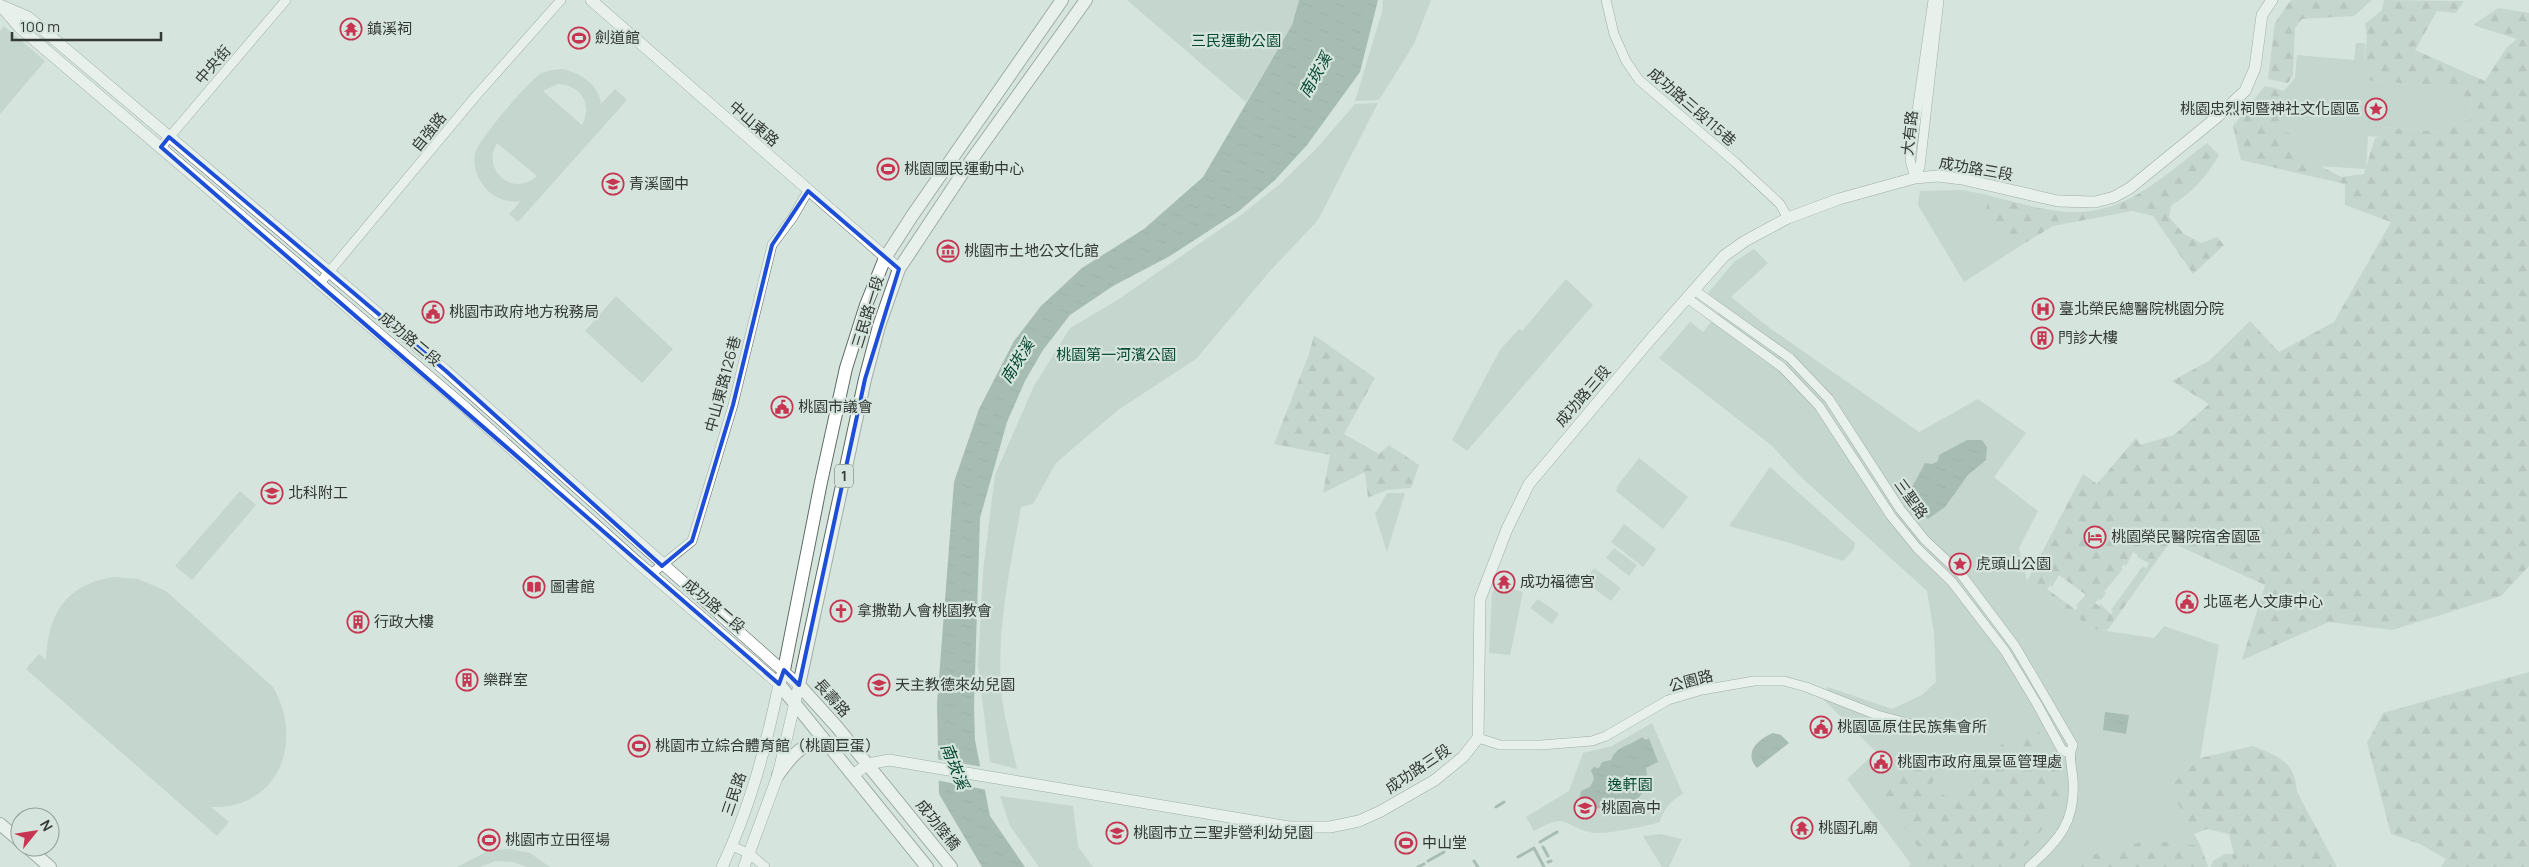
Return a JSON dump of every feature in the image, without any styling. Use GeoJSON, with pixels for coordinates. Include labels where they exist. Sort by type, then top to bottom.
{"type":"FeatureCollection","features":[{"type":"Feature","properties":{"kind":"main road","name":"三民路一段"},"geometry":{"type":"LineString","coordinates":[[784,670],[820,482],[855,335],[885,258],[1062,0]]}},
{"type":"Feature","properties":{"kind":"main road","name":"三民路一段"},"geometry":{"type":"LineString","coordinates":[[799,685],[870,361],[899,269],[970,162],[1086,0]]}},
{"type":"Feature","properties":{"kind":"main road"},"geometry":{"type":"LineString","coordinates":[[820,482],[841,488]]}},
{"type":"Feature","properties":{"kind":"main road","name":"三民路"},"geometry":{"type":"LineString","coordinates":[[779,684],[784,670]]}},
{"type":"Feature","properties":{"kind":"main road","name":"成功路二段"},"geometry":{"type":"LineString","coordinates":[[779,684],[796,701]]}},
{"type":"Feature","properties":{"kind":"main road","name":"長壽路"},"geometry":{"type":"LineString","coordinates":[[799,685],[868,764],[899,803]]}},
{"type":"Feature","properties":{"kind":"main road","name":"長壽路"},"geometry":{"type":"LineString","coordinates":[[796,701],[830,747],[927,867]]}},
{"type":"Feature","properties":{"kind":"main road"},"geometry":{"type":"LineString","coordinates":[[778,775],[788,760],[805,746],[816,742],[830,747]]}},
{"type":"Feature","properties":{"kind":"main road","name":"成功陸橋"},"geometry":{"type":"LineString","coordinates":[[899,803],[951,867]]}},
{"type":"Feature","properties":{"kind":"main road"},"geometry":{"type":"LineString","coordinates":[[0,824],[10,832]]}},
{"type":"Feature","properties":{"kind":"main road"},"geometry":{"type":"LineString","coordinates":[[38,857],[50,867]]}},
{"type":"Feature","properties":{"kind":"street"},"geometry":{"type":"LineString","coordinates":[[0,4],[3,0]]}},
{"type":"Feature","properties":{"kind":"street","name":"中央街"},"geometry":{"type":"LineString","coordinates":[[160,147],[286,0]]}},
{"type":"Feature","properties":{"kind":"street","name":"自強路"},"geometry":{"type":"LineString","coordinates":[[319,284],[475,97],[561,0]]}},
{"type":"Feature","properties":{"kind":"street","name":"中山東路"},"geometry":{"type":"LineString","coordinates":[[592,0],[899,269]]}},
{"type":"Feature","properties":{"kind":"street","name":"成功路三段115巷"},"geometry":{"type":"LineString","coordinates":[[1606,0],[1614,34],[1626,61],[1638,80],[1736,163],[1780,204],[1788,218]]}},
{"type":"Feature","properties":{"kind":"street","name":"大有路"},"geometry":{"type":"LineString","coordinates":[[1915,178],[1910,160],[1933,0]]}},
{"type":"Feature","properties":{"kind":"street","name":"大有路"},"geometry":{"type":"LineString","coordinates":[[1915,178],[1920,167],[1939,0]]}},
{"type":"Feature","properties":{"kind":"street","name":"成功路三段"},"geometry":{"type":"LineString","coordinates":[[868,764],[889,760],[1273,825],[1322,829],[1359,821],[1381,811],[1434,780],[1463,757],[1478,738],[1480,599],[1507,529],[1529,484],[1724,256],[1788,218],[1840,199],[1915,178],[1938,176],[1962,179],[2058,201],[2095,202],[2114,197],[2130,188],[2216,118],[2245,91],[2255,68],[2262,15],[2272,0]]}},
{"type":"Feature","properties":{"kind":"street","name":"成功路二段"},"geometry":{"type":"LineString","coordinates":[[0,4],[28,17],[432,360],[700,600],[784,670],[799,685]]}},
{"type":"Feature","properties":{"kind":"street","name":"成功路二段"},"geometry":{"type":"LineString","coordinates":[[0,4],[19,28],[422,371],[651,574],[779,684]]}},
{"type":"Feature","properties":{"kind":"street","name":"中山東路126巷"},"geometry":{"type":"LineString","coordinates":[[651,574],[692,541],[733,406],[772,245],[793,217],[808,191]]}},
{"type":"Feature","properties":{"kind":"street","name":"三聖路"},"geometry":{"type":"LineString","coordinates":[[1691,294],[1782,367],[1819,406],[1891,516],[1917,548],[1952,582],[2005,652],[2037,704],[2062,750],[2069,753],[2071,757],[2073,806],[2067,827],[2048,850],[2029,867]]}},
{"type":"Feature","properties":{"kind":"street"},"geometry":{"type":"LineString","coordinates":[[377,333],[387,322]]}},
{"type":"Feature","properties":{"kind":"street"},"geometry":{"type":"LineString","coordinates":[[422,371],[432,360]]}},
{"type":"Feature","properties":{"kind":"street"},"geometry":{"type":"LineString","coordinates":[[692,609],[700,600]]}},
{"type":"Feature","properties":{"kind":"street","name":"公園路"},"geometry":{"type":"LineString","coordinates":[[1478,738],[1494,745],[1541,745],[1592,741],[1606,736],[1668,700],[1702,690],[1754,681],[1784,681],[1806,687],[1877,716],[1915,725]]}},
{"type":"Feature","properties":{"kind":"street","name":"三民路"},"geometry":{"type":"LineString","coordinates":[[722,867],[732,846],[765,752],[779,684]]}},
{"type":"Feature","properties":{"kind":"street"},"geometry":{"type":"LineString","coordinates":[[744,867],[778,775],[799,685]]}},
{"type":"Feature","properties":{"kind":"street"},"geometry":{"type":"LineString","coordinates":[[853,776],[868,764]]}},
{"type":"Feature","properties":{"kind":"street"},"geometry":{"type":"LineString","coordinates":[[732,846],[750,854],[765,867]]}},
{"type":"Feature","properties":{"kind":"highlighted area"},"geometry":{"type":"Polygon","coordinates":[[[169,137],[446,371],[662,566],[692,541],[733,405],[772,245],[808,191],[899,269],[865,379],[799,685],[784,670],[779,684],[161,147],[169,137]]]}},
{"type":"Feature","properties":{"kind":"green space","name":"三民運動公園"},"geometry":{"type":"Polygon","coordinates":[[[1127,0],[1299,0],[1292,25],[1246,102],[1127,0]]]}},
{"type":"Feature","properties":{"kind":"green space"},"geometry":{"type":"Polygon","coordinates":[[[1383,0],[1431,0],[1414,44],[1379,100],[1355,101],[1382,12],[1383,0]]]}},
{"type":"Feature","properties":{"kind":"green space"},"geometry":{"type":"Polygon","coordinates":[[[2291,0],[2372,0],[2354,16],[2302,19],[2295,28],[2293,75],[2288,83],[2268,79],[2275,23],[2291,0]]]}},
{"type":"Feature","properties":{"kind":"green space"},"geometry":{"type":"Polygon","coordinates":[[[2384,0],[2464,1],[2456,13],[2437,11],[2415,50],[2485,81],[2507,47],[2517,39],[2473,25],[2498,8],[2529,13],[2529,566],[2501,596],[2392,630],[2329,622],[2242,660],[2265,585],[2170,542],[2107,631],[2093,629],[2027,581],[2083,474],[2097,484],[2136,438],[2140,445],[2174,435],[2209,404],[2172,381],[2209,361],[2250,321],[2279,352],[2334,322],[2391,222],[2345,205],[2345,184],[2241,160],[2233,126],[2265,86],[2284,91],[2279,132],[2290,133],[2289,149],[2341,177],[2364,174],[2375,138],[2382,137],[2382,127],[2444,132],[2445,120],[2470,121],[2472,98],[2451,96],[2451,87],[2362,80],[2367,37],[2365,24],[2382,10],[2384,0]],[[2133,552],[2126,566],[2124,564],[2121,568],[2123,569],[2104,592],[2106,593],[2101,600],[2098,599],[2095,603],[2099,606],[2100,604],[2111,614],[2113,611],[2111,610],[2143,566],[2146,568],[2149,563],[2137,557],[2138,555],[2133,552]],[[2059,575],[2052,587],[2050,585],[2047,589],[2076,610],[2078,607],[2076,605],[2086,595],[2059,575]]]}},
{"type":"Feature","properties":{"kind":"green space"},"geometry":{"type":"Polygon","coordinates":[[[4,26],[45,61],[0,114],[0,31],[4,26]]]}},
{"type":"Feature","properties":{"kind":"green space","name":"桃園忠烈祠暨神社文化園區"},"geometry":{"type":"Polygon","coordinates":[[[2356,43],[2365,43],[2363,80],[2452,87],[2472,98],[2470,122],[2445,132],[2383,127],[2382,137],[2368,136],[2366,169],[2319,166],[2289,149],[2279,132],[2283,92],[2295,78],[2297,55],[2354,60],[2356,43]]]}},
{"type":"Feature","properties":{"kind":"green space"},"geometry":{"type":"Polygon","coordinates":[[[562,69],[588,80],[597,91],[601,104],[615,89],[627,100],[518,222],[509,214],[521,201],[514,202],[502,199],[488,190],[476,171],[475,154],[493,125],[534,79],[548,71],[562,69]],[[558,84],[543,91],[582,125],[586,110],[583,97],[573,88],[558,84]],[[497,143],[493,153],[493,163],[496,171],[502,178],[518,184],[528,182],[537,176],[497,143]]]}},
{"type":"Feature","properties":{"kind":"green space","name":"桃園第一河濱公園"},"geometry":{"type":"Polygon","coordinates":[[[1378,103],[1318,220],[1271,270],[1196,359],[1118,410],[1056,463],[1033,504],[1021,507],[1008,578],[1000,650],[1002,698],[1017,769],[990,762],[978,665],[983,572],[995,475],[1034,386],[1070,328],[1116,301],[1241,215],[1280,184],[1316,149],[1355,104],[1378,103]]]}},
{"type":"Feature","properties":{"kind":"green space"},"geometry":{"type":"Polygon","coordinates":[[[2207,143],[2219,155],[2209,171],[2198,183],[2171,206],[2169,217],[2184,234],[2201,243],[2217,237],[2224,245],[2193,274],[2153,216],[2132,211],[2053,226],[2020,246],[1988,229],[1980,218],[1987,206],[1987,195],[2058,211],[2081,212],[2121,203],[2139,194],[2207,143]]]}},
{"type":"Feature","properties":{"kind":"green space"},"geometry":{"type":"Polygon","coordinates":[[[1962,190],[1987,195],[1988,229],[2020,246],[1964,282],[1918,205],[1920,191],[1962,190]]]}},
{"type":"Feature","properties":{"kind":"green space","name":"虎頭山公園"},"geometry":{"type":"Polygon","coordinates":[[[1754,249],[1768,263],[1731,297],[1771,329],[1919,432],[1978,399],[2026,433],[1994,477],[2038,511],[2019,548],[2027,581],[2093,629],[2154,638],[2164,626],[2219,645],[2200,758],[2169,787],[2200,845],[2208,867],[1908,867],[1911,864],[1847,779],[1876,752],[1823,699],[1828,687],[1892,709],[1922,695],[1936,682],[1934,633],[1927,591],[1801,477],[1771,445],[1659,358],[1690,322],[1703,332],[1722,308],[1708,293],[1734,262],[1754,249]]]}},
{"type":"Feature","properties":{"kind":"green space"},"geometry":{"type":"Polygon","coordinates":[[[1566,279],[1593,305],[1467,451],[1452,440],[1500,350],[1519,329],[1522,331],[1566,279]]]}},
{"type":"Feature","properties":{"kind":"green space"},"geometry":{"type":"Polygon","coordinates":[[[616,296],[673,349],[642,383],[585,331],[616,296]]]}},
{"type":"Feature","properties":{"kind":"green space"},"geometry":{"type":"Polygon","coordinates":[[[1314,335],[1375,378],[1344,434],[1379,454],[1389,445],[1419,465],[1411,488],[1387,490],[1368,498],[1365,472],[1323,493],[1330,455],[1274,444],[1309,354],[1314,335]]]}},
{"type":"Feature","properties":{"kind":"green space"},"geometry":{"type":"Polygon","coordinates":[[[1639,458],[1688,497],[1663,529],[1616,491],[1618,485],[1639,458]]]}},
{"type":"Feature","properties":{"kind":"green space"},"geometry":{"type":"Polygon","coordinates":[[[1770,467],[1855,543],[1854,549],[1843,561],[1790,543],[1729,526],[1770,467]]]}},
{"type":"Feature","properties":{"kind":"green space"},"geometry":{"type":"Polygon","coordinates":[[[240,491],[256,505],[192,580],[175,566],[240,491]]]}},
{"type":"Feature","properties":{"kind":"green space"},"geometry":{"type":"Polygon","coordinates":[[[1387,493],[1405,493],[1387,552],[1375,514],[1387,493]]]}},
{"type":"Feature","properties":{"kind":"green space"},"geometry":{"type":"Polygon","coordinates":[[[1624,524],[1656,549],[1643,567],[1611,542],[1624,524]]]}},
{"type":"Feature","properties":{"kind":"green space"},"geometry":{"type":"Polygon","coordinates":[[[1614,548],[1637,565],[1629,576],[1606,558],[1614,548]]]}},
{"type":"Feature","properties":{"kind":"green space"},"geometry":{"type":"Polygon","coordinates":[[[1594,568],[1621,588],[1611,601],[1584,581],[1594,568]]]}},
{"type":"Feature","properties":{"kind":"green space"},"geometry":{"type":"Polygon","coordinates":[[[113,577],[138,579],[166,591],[273,687],[282,707],[286,728],[285,749],[280,768],[269,784],[254,797],[235,805],[211,807],[229,822],[217,836],[26,669],[39,654],[46,660],[47,644],[51,629],[55,616],[62,604],[83,587],[96,581],[113,577]]]}},
{"type":"Feature","properties":{"kind":"green space"},"geometry":{"type":"Polygon","coordinates":[[[1497,584],[1523,592],[1510,655],[1489,653],[1492,594],[1497,584]]]}},
{"type":"Feature","properties":{"kind":"green space"},"geometry":{"type":"Polygon","coordinates":[[[1538,599],[1559,614],[1552,624],[1530,608],[1538,599]]]}},
{"type":"Feature","properties":{"kind":"green space"},"geometry":{"type":"Polygon","coordinates":[[[2529,672],[2529,867],[2441,867],[2446,859],[2420,844],[2391,834],[2367,743],[2383,713],[2529,672]]]}},
{"type":"Feature","properties":{"kind":"green space","name":"逸軒園"},"geometry":{"type":"Polygon","coordinates":[[[1652,723],[1683,794],[1668,806],[1660,822],[1646,826],[1595,833],[1561,821],[1534,831],[1526,817],[1569,791],[1583,753],[1612,746],[1652,723]]]}},
{"type":"Feature","properties":{"kind":"green space"},"geometry":{"type":"Polygon","coordinates":[[[2034,724],[2054,757],[2065,784],[2062,801],[2049,822],[2006,867],[1933,867],[1879,794],[1912,760],[1934,777],[1931,789],[1948,797],[1962,788],[1979,759],[2034,724]]]}},
{"type":"Feature","properties":{"kind":"green space"},"geometry":{"type":"Polygon","coordinates":[[[2253,746],[2278,757],[2289,767],[2296,782],[2297,792],[2337,867],[2246,867],[2234,854],[2229,834],[2207,829],[2194,834],[2169,787],[2200,758],[2253,746]]]}},
{"type":"Feature","properties":{"kind":"green space"},"geometry":{"type":"Polygon","coordinates":[[[1000,796],[1073,806],[1078,847],[1093,867],[1039,867],[1010,826],[1000,796]]]}},
{"type":"Feature","properties":{"kind":"green space"},"geometry":{"type":"Polygon","coordinates":[[[1660,834],[1682,839],[1669,867],[1662,867],[1643,836],[1660,834]]]}},
{"type":"Feature","properties":{"kind":"green space"},"geometry":{"type":"Polygon","coordinates":[[[2148,840],[2195,845],[2204,855],[2208,867],[2064,867],[2079,858],[2148,840]]]}},
{"type":"Feature","properties":{"kind":"green space"},"geometry":{"type":"Polygon","coordinates":[[[510,849],[530,853],[550,867],[527,867],[513,862],[496,861],[480,867],[457,867],[490,850],[510,849]]]}},
{"type":"Feature","properties":{"kind":"green space"},"geometry":{"type":"Polygon","coordinates":[[[2225,854],[2234,854],[2246,867],[2211,867],[2213,861],[2225,854]]]}},
{"type":"Feature","properties":{"kind":"water","name":"南崁溪"},"geometry":{"type":"Polygon","coordinates":[[[1299,0],[1378,0],[1360,72],[1307,145],[1275,180],[1239,211],[1170,256],[1113,286],[1070,315],[1043,350],[1025,381],[1007,422],[980,518],[974,706],[975,740],[990,816],[1025,867],[982,867],[939,794],[937,704],[954,482],[979,409],[1014,341],[1041,306],[1082,268],[1144,229],[1203,177],[1292,25],[1299,0]]]}},
{"type":"Feature","properties":{"kind":"water"},"geometry":{"type":"Polygon","coordinates":[[[1967,440],[1982,440],[1987,447],[1986,460],[1968,475],[1945,507],[1928,519],[1911,506],[1910,491],[1925,463],[1932,464],[1938,461],[1939,455],[1967,440]]]}},
{"type":"Feature","properties":{"kind":"water"},"geometry":{"type":"Polygon","coordinates":[[[2105,712],[2129,715],[2126,734],[2103,730],[2105,712]]]}},
{"type":"Feature","properties":{"kind":"water"},"geometry":{"type":"Polygon","coordinates":[[[1773,733],[1781,735],[1789,743],[1757,768],[1751,757],[1754,747],[1762,739],[1773,733]]]}},
{"type":"Feature","properties":{"kind":"water"},"geometry":{"type":"Polygon","coordinates":[[[1642,737],[1646,740],[1649,738],[1658,762],[1646,768],[1647,775],[1641,782],[1644,789],[1635,805],[1589,809],[1580,796],[1581,791],[1590,787],[1594,779],[1591,770],[1594,767],[1599,768],[1602,762],[1611,760],[1617,751],[1642,737]]]}},
{"type":"Feature","properties":{"kind":"pier"},"geometry":{"type":"Polygon","coordinates":[[[936,759],[983,767],[987,790],[936,780],[936,759]]]}},
{"type":"Feature","properties":{"kind":"waterway"},"geometry":{"type":"LineString","coordinates":[[1496,807],[1504,802]]}},
{"type":"Feature","properties":{"kind":"waterway"},"geometry":{"type":"LineString","coordinates":[[1540,842],[1557,832]]}},
{"type":"Feature","properties":{"kind":"waterway"},"geometry":{"type":"LineString","coordinates":[[1543,847],[1548,856]]}},
{"type":"Feature","properties":{"kind":"waterway"},"geometry":{"type":"LineString","coordinates":[[1518,857],[1534,848],[1544,867]]}},
{"type":"Feature","properties":{"kind":"waterway"},"geometry":{"type":"LineString","coordinates":[[1428,861],[1444,852]]}},
{"type":"Feature","properties":{"kind":"waterway"},"geometry":{"type":"LineString","coordinates":[[1474,861],[1478,867]]}},
{"type":"Feature","properties":{"kind":"waterway"},"geometry":{"type":"LineString","coordinates":[[1418,867],[1424,864]]}},
{"type":"Feature","properties":{"kind":"place","name":"鎮溪祠"},"geometry":{"type":"Point","coordinates":[351,29]}},
{"type":"Feature","properties":{"kind":"place","name":"劍道館"},"geometry":{"type":"Point","coordinates":[579,38]}},
{"type":"Feature","properties":{"kind":"place","name":"桃園忠烈祠暨神社文化園區"},"geometry":{"type":"Point","coordinates":[2376,109]}},
{"type":"Feature","properties":{"kind":"place","name":"桃園國民運動中心"},"geometry":{"type":"Point","coordinates":[888,169]}},
{"type":"Feature","properties":{"kind":"place","name":"青溪國中"},"geometry":{"type":"Point","coordinates":[613,184]}},
{"type":"Feature","properties":{"kind":"place","name":"桃園市土地公文化館"},"geometry":{"type":"Point","coordinates":[948,251]}},
{"type":"Feature","properties":{"kind":"place","name":"臺北榮民總醫院桃園分院"},"geometry":{"type":"Point","coordinates":[2043,309]}},
{"type":"Feature","properties":{"kind":"place","name":"桃園市政府地方稅務局"},"geometry":{"type":"Point","coordinates":[433,312]}},
{"type":"Feature","properties":{"kind":"place","name":"門診大樓"},"geometry":{"type":"Point","coordinates":[2042,338]}},
{"type":"Feature","properties":{"kind":"place","name":"桃園市議會"},"geometry":{"type":"Point","coordinates":[782,407]}},
{"type":"Feature","properties":{"kind":"place","name":"北科附工"},"geometry":{"type":"Point","coordinates":[272,493]}},
{"type":"Feature","properties":{"kind":"place","name":"桃園榮民醫院宿舍園區"},"geometry":{"type":"Point","coordinates":[2095,537]}},
{"type":"Feature","properties":{"kind":"place","name":"虎頭山公園"},"geometry":{"type":"Point","coordinates":[1960,564]}},
{"type":"Feature","properties":{"kind":"place","name":"成功福德宮"},"geometry":{"type":"Point","coordinates":[1504,582]}},
{"type":"Feature","properties":{"kind":"place","name":"圖書館"},"geometry":{"type":"Point","coordinates":[534,587]}},
{"type":"Feature","properties":{"kind":"place","name":"北區老人文康中心"},"geometry":{"type":"Point","coordinates":[2187,602]}},
{"type":"Feature","properties":{"kind":"place","name":"拿撒勒人會桃園教會"},"geometry":{"type":"Point","coordinates":[841,611]}},
{"type":"Feature","properties":{"kind":"place","name":"行政大樓"},"geometry":{"type":"Point","coordinates":[358,622]}},
{"type":"Feature","properties":{"kind":"place","name":"樂群室"},"geometry":{"type":"Point","coordinates":[467,680]}},
{"type":"Feature","properties":{"kind":"place","name":"天主教德來幼兒園"},"geometry":{"type":"Point","coordinates":[879,685]}},
{"type":"Feature","properties":{"kind":"place","name":"桃園區原住民族集會所"},"geometry":{"type":"Point","coordinates":[1821,727]}},
{"type":"Feature","properties":{"kind":"place","name":"桃園市立綜合體育館（桃園巨蛋）"},"geometry":{"type":"Point","coordinates":[639,746]}},
{"type":"Feature","properties":{"kind":"place","name":"桃園市政府風景區管理處"},"geometry":{"type":"Point","coordinates":[1881,762]}},
{"type":"Feature","properties":{"kind":"place","name":"桃園高中"},"geometry":{"type":"Point","coordinates":[1585,808]}},
{"type":"Feature","properties":{"kind":"place","name":"桃園孔廟"},"geometry":{"type":"Point","coordinates":[1802,828]}},
{"type":"Feature","properties":{"kind":"place","name":"桃園市立三聖非營利幼兒園"},"geometry":{"type":"Point","coordinates":[1117,833]}},
{"type":"Feature","properties":{"kind":"place","name":"桃園市立田徑場"},"geometry":{"type":"Point","coordinates":[489,840]}},
{"type":"Feature","properties":{"kind":"place","name":"中山堂"},"geometry":{"type":"Point","coordinates":[1406,843]}}]}
